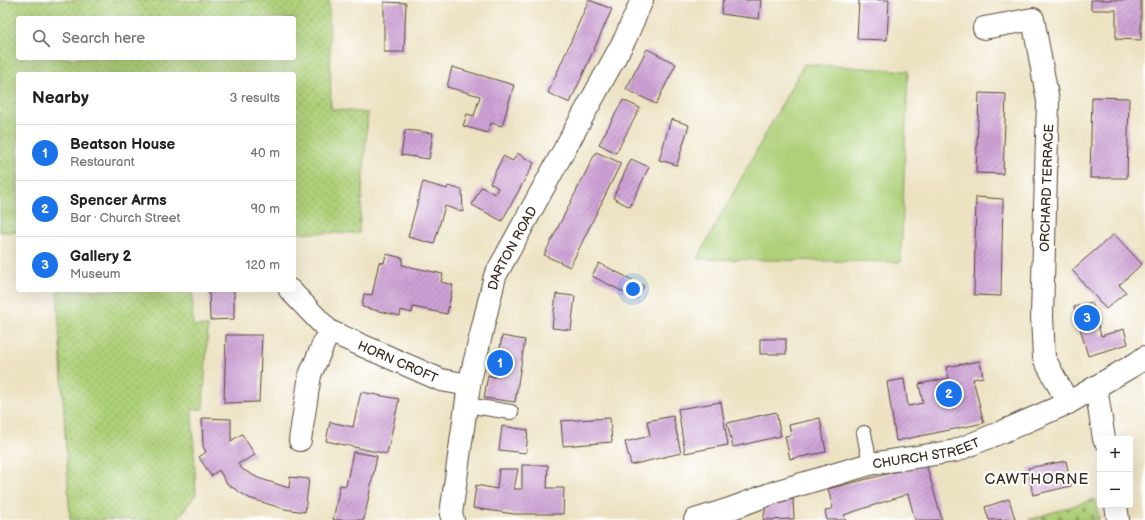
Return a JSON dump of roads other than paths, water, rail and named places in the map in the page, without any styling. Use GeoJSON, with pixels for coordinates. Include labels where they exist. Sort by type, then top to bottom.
{"type":"FeatureCollection","features":[{"type":"Feature","properties":{"kind":"street","name":"DARTON ROAD"},"geometry":{"type":"LineString","coordinates":[[453,520],[451,514],[468,395],[495,276],[625,39],[642,0]]}},
{"type":"Feature","properties":{"kind":"street","name":"ORCHARD TERRACE"},"geometry":{"type":"LineString","coordinates":[[984,28],[1033,19],[1048,101],[1042,316],[1044,358],[1068,403]]}},
{"type":"Feature","properties":{"kind":"street","name":"HORN CROFT"},"geometry":{"type":"LineString","coordinates":[[292,292],[328,332],[441,380],[468,395]]}},
{"type":"Feature","properties":{"kind":"street"},"geometry":{"type":"LineString","coordinates":[[300,440],[310,375],[328,332]]}},
{"type":"Feature","properties":{"kind":"street","name":"CHURCH STREET"},"geometry":{"type":"LineString","coordinates":[[695,520],[778,491],[870,464],[955,451],[1068,403],[1145,357]]}},
{"type":"Feature","properties":{"kind":"street"},"geometry":{"type":"LineString","coordinates":[[1096,387],[1104,436]]}},
{"type":"Feature","properties":{"kind":"street"},"geometry":{"type":"LineString","coordinates":[[1116,508],[1118,520]]}},
{"type":"Feature","properties":{"kind":"lane"},"geometry":{"type":"LineString","coordinates":[[468,395],[512,412]]}},
{"type":"Feature","properties":{"kind":"lane"},"geometry":{"type":"LineString","coordinates":[[864,433],[870,464]]}},
{"type":"Feature","properties":{"kind":"place","name":"Gallery 2"},"geometry":{"type":"Point","coordinates":[1087,318]}},
{"type":"Feature","properties":{"kind":"place","name":"Beatson House"},"geometry":{"type":"Point","coordinates":[500,363]}},
{"type":"Feature","properties":{"kind":"place","name":"Spencer Arms"},"geometry":{"type":"Point","coordinates":[949,394]}},
{"type":"Feature","properties":{"kind":"district","name":"CAWTHORNE"},"geometry":{"type":"Point","coordinates":[1037,479]}}]}
